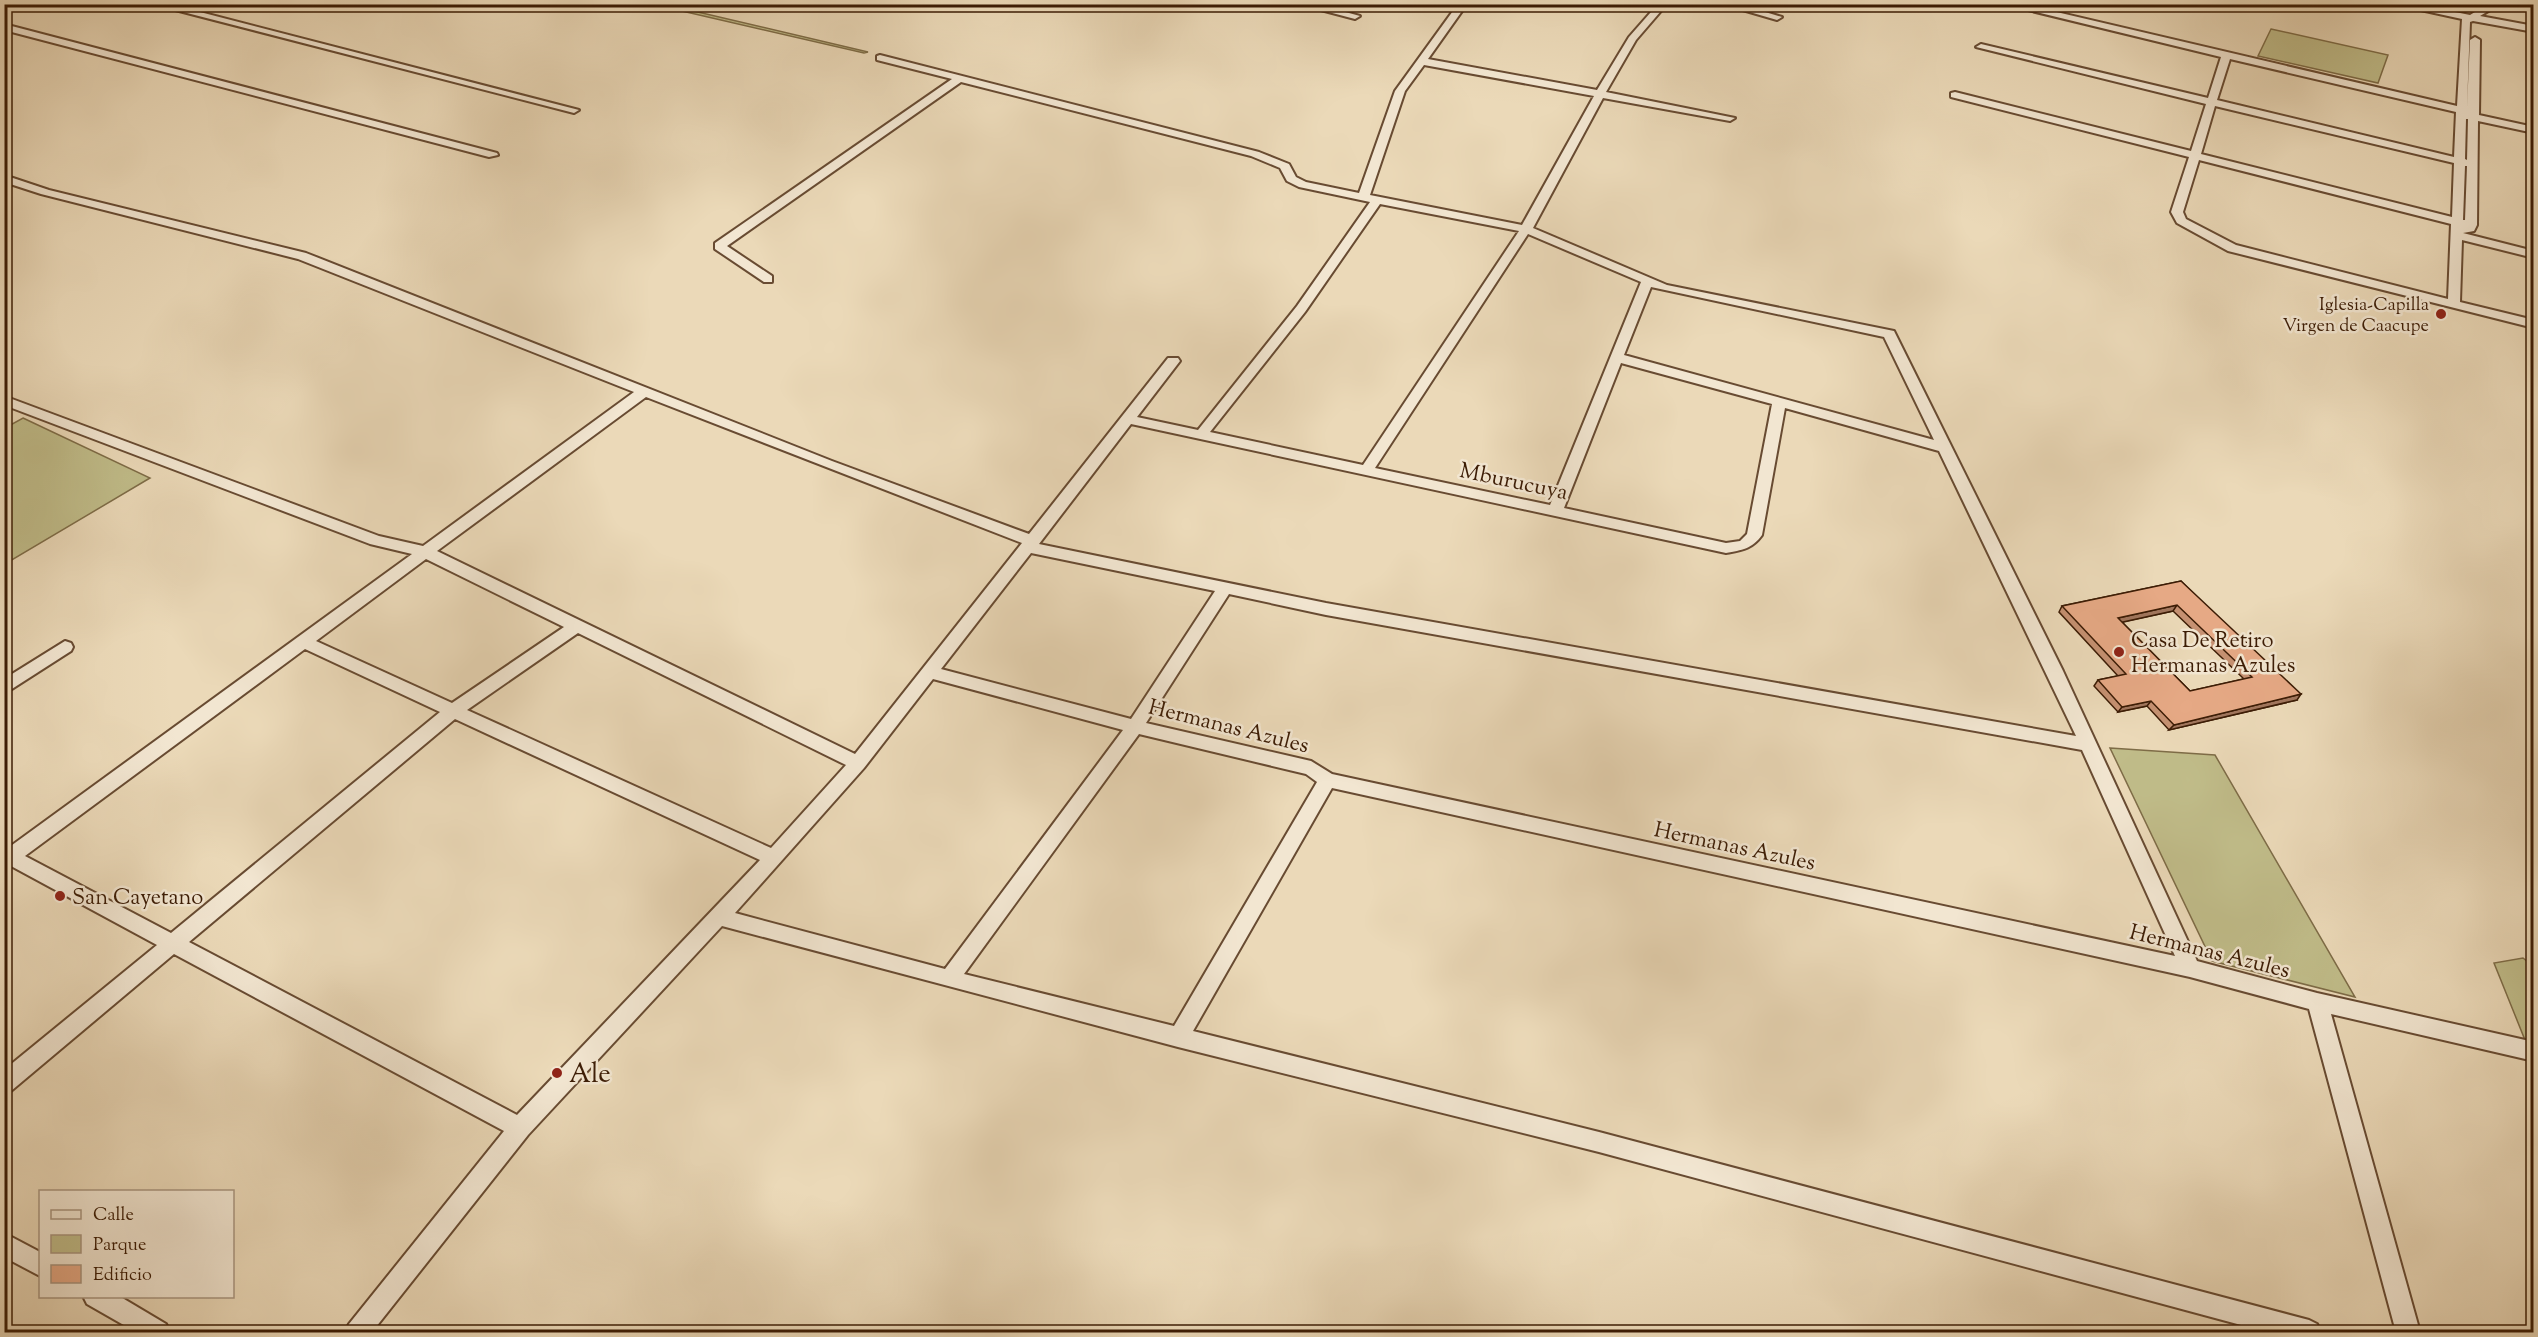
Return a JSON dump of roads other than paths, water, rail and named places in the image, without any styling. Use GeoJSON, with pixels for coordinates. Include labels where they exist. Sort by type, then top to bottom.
{"type":"FeatureCollection","features":[{"type":"Feature","properties":{"kind":"street"},"geometry":{"type":"LineString","coordinates":[[156,4],[574,110]]}},
{"type":"Feature","properties":{"kind":"street"},"geometry":{"type":"LineString","coordinates":[[1302,4],[1355,16]]}},
{"type":"Feature","properties":{"kind":"street"},"geometry":{"type":"LineString","coordinates":[[1364,196],[1376,155],[1400,91],[1463,4]]}},
{"type":"Feature","properties":{"kind":"street"},"geometry":{"type":"LineString","coordinates":[[1366,471],[1526,229],[1563,157],[1602,94],[1632,39],[1663,4]]}},
{"type":"Feature","properties":{"kind":"street"},"geometry":{"type":"LineString","coordinates":[[1726,4],[1777,17]]}},
{"type":"Feature","properties":{"kind":"street"},"geometry":{"type":"LineString","coordinates":[[2397,4],[2534,29]]}},
{"type":"Feature","properties":{"kind":"street"},"geometry":{"type":"LineString","coordinates":[[2454,303],[2465,21],[2475,19],[2496,4]]}},
{"type":"Feature","properties":{"kind":"street"},"geometry":{"type":"LineString","coordinates":[[2012,5],[2534,130]]}},
{"type":"Feature","properties":{"kind":"street"},"geometry":{"type":"LineString","coordinates":[[2457,229],[2470,225],[2475,19]]}},
{"type":"Feature","properties":{"kind":"street"},"geometry":{"type":"LineString","coordinates":[[4,27],[493,155]]}},
{"type":"Feature","properties":{"kind":"street"},"geometry":{"type":"LineString","coordinates":[[1981,47],[2472,164]]}},
{"type":"Feature","properties":{"kind":"street"},"geometry":{"type":"LineString","coordinates":[[2226,55],[2177,212],[2181,221],[2232,248],[2534,324]]}},
{"type":"Feature","properties":{"kind":"street"},"geometry":{"type":"LineString","coordinates":[[880,58],[1255,154],[1286,166],[1293,181],[1526,229],[1647,282],[1889,334],[2089,745],[2190,968]]}},
{"type":"Feature","properties":{"kind":"street"},"geometry":{"type":"LineString","coordinates":[[1421,61],[1730,118]]}},
{"type":"Feature","properties":{"kind":"street"},"geometry":{"type":"LineString","coordinates":[[768,279],[719,246],[958,79]]}},
{"type":"Feature","properties":{"kind":"street"},"geometry":{"type":"LineString","coordinates":[[1955,95],[2195,153],[2457,229],[2534,255]]}},
{"type":"Feature","properties":{"kind":"street"},"geometry":{"type":"LineString","coordinates":[[4,178],[45,192],[302,256],[1031,544],[1224,588],[1643,667],[2089,745]]}},
{"type":"Feature","properties":{"kind":"street"},"geometry":{"type":"LineString","coordinates":[[1201,435],[1301,309],[1378,199]]}},
{"type":"Feature","properties":{"kind":"street"},"geometry":{"type":"LineString","coordinates":[[1555,512],[1647,282]]}},
{"type":"Feature","properties":{"kind":"street"},"geometry":{"type":"LineString","coordinates":[[1616,357],[1946,448]]}},
{"type":"Feature","properties":{"kind":"street"},"geometry":{"type":"LineString","coordinates":[[357,1332],[520,1128],[774,858],[858,763],[1173,361]]}},
{"type":"Feature","properties":{"kind":"street"},"geometry":{"type":"LineString","coordinates":[[520,1128],[6,857],[645,391]]}},
{"type":"Feature","properties":{"kind":"street"},"geometry":{"type":"LineString","coordinates":[[4,400],[375,540],[424,552],[858,763]]}},
{"type":"Feature","properties":{"kind":"street","name":"Mburucuya"},"geometry":{"type":"LineString","coordinates":[[1128,419],[1711,546],[1745,545],[1754,535],[1779,402]]}},
{"type":"Feature","properties":{"kind":"street"},"geometry":{"type":"LineString","coordinates":[[949,979],[1135,727],[1224,588]]}},
{"type":"Feature","properties":{"kind":"street"},"geometry":{"type":"LineString","coordinates":[[4,1084],[453,711],[575,627]]}},
{"type":"Feature","properties":{"kind":"street"},"geometry":{"type":"LineString","coordinates":[[302,641],[774,858]]}},
{"type":"Feature","properties":{"kind":"street"},"geometry":{"type":"LineString","coordinates":[[4,688],[65,647]]}},
{"type":"Feature","properties":{"kind":"street","name":"Hermanas Azules"},"geometry":{"type":"LineString","coordinates":[[931,672],[1135,727],[1311,768],[1327,780],[2190,968],[2317,1002],[2534,1052]]}},
{"type":"Feature","properties":{"kind":"street"},"geometry":{"type":"LineString","coordinates":[[1178,1038],[1327,780]]}},
{"type":"Feature","properties":{"kind":"street"},"geometry":{"type":"LineString","coordinates":[[719,917],[1178,1038],[1599,1142],[2309,1332]]}},
{"type":"Feature","properties":{"kind":"street"},"geometry":{"type":"LineString","coordinates":[[2317,1002],[2408,1332]]}},
{"type":"Feature","properties":{"kind":"street"},"geometry":{"type":"LineString","coordinates":[[4,1245],[39,1264]]}},
{"type":"Feature","properties":{"kind":"street"},"geometry":{"type":"LineString","coordinates":[[98,1298],[158,1332]]}},
{"type":"Feature","properties":{"kind":"place","name":"Iglesia-Capilla Virgen de Caacupe"},"geometry":{"type":"Point","coordinates":[2441,314]}},
{"type":"Feature","properties":{"kind":"place","name":"Casa De Retiro Hermanas Azules"},"geometry":{"type":"Point","coordinates":[2119,652]}},
{"type":"Feature","properties":{"kind":"place","name":"San Cayetano"},"geometry":{"type":"Point","coordinates":[60,896]}},
{"type":"Feature","properties":{"kind":"place","name":"Ale"},"geometry":{"type":"Point","coordinates":[557,1073]}}]}
